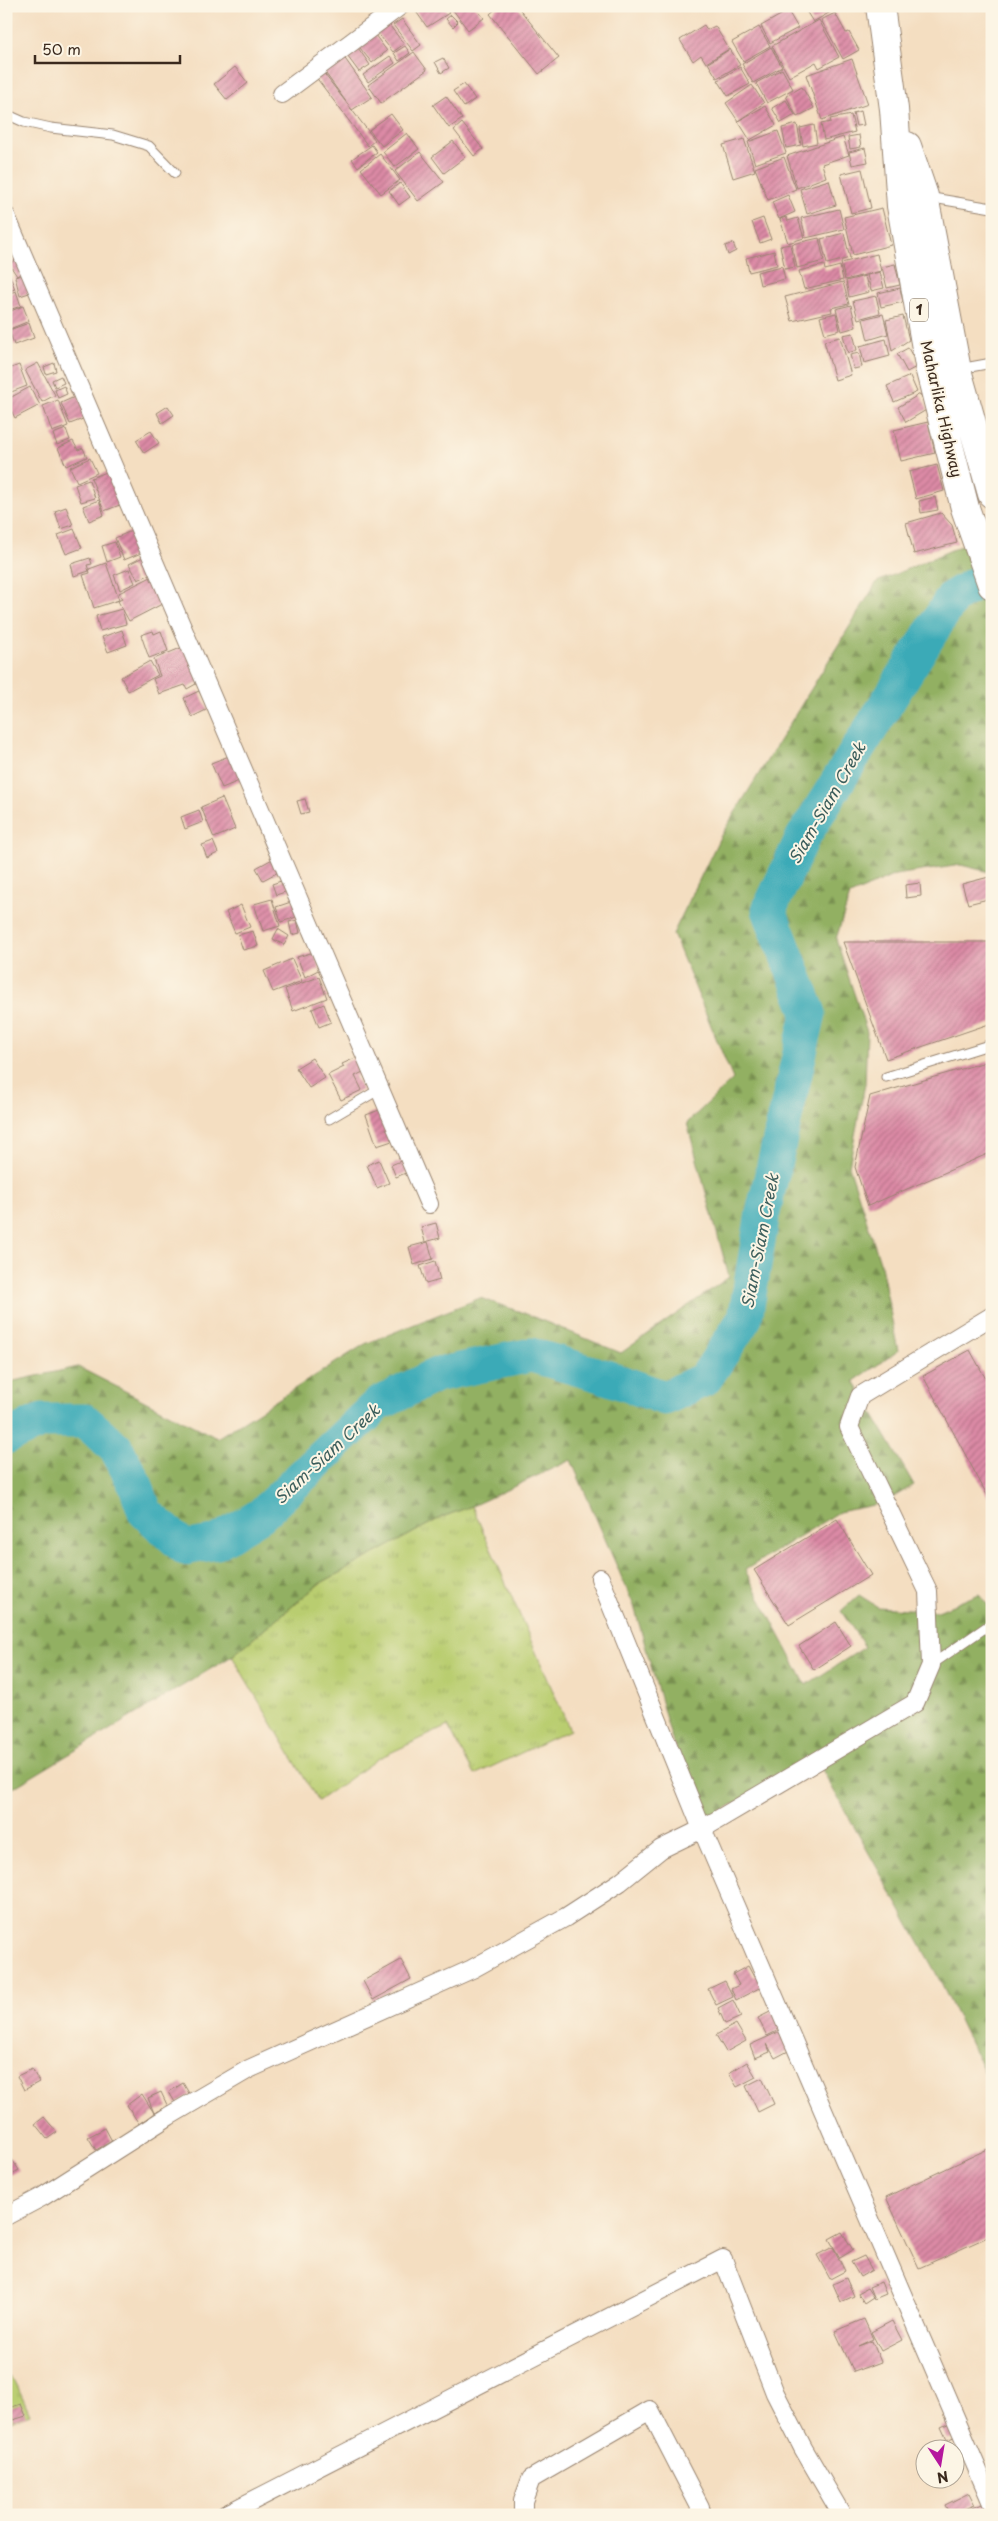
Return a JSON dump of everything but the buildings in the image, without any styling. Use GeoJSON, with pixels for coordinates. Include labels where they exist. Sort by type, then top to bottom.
{"type":"FeatureCollection","features":[{"type":"Feature","properties":{"kind":"highway","name":"Maharlika Highway"},"geometry":{"type":"LineString","coordinates":[[880,6],[894,109],[901,206],[928,362],[965,508],[992,585]]}},
{"type":"Feature","properties":{"kind":"highway","name":"Maharlika Highway"},"geometry":{"type":"LineString","coordinates":[[894,109],[924,196],[957,370],[992,494]]}},
{"type":"Feature","properties":{"kind":"street"},"geometry":{"type":"LineString","coordinates":[[282,94],[400,6]]}},
{"type":"Feature","properties":{"kind":"street"},"geometry":{"type":"LineString","coordinates":[[6,216],[429,1204]]}},
{"type":"Feature","properties":{"kind":"street"},"geometry":{"type":"LineString","coordinates":[[6,2216],[42,2197],[169,2116],[249,2069],[472,1970],[566,1917],[620,1882],[661,1849],[702,1829],[915,1702],[931,1665],[928,1591],[849,1427],[860,1396],[992,1316]]}},
{"type":"Feature","properties":{"kind":"street"},"geometry":{"type":"LineString","coordinates":[[600,1578],[702,1829],[992,2503]]}},
{"type":"Feature","properties":{"kind":"street"},"geometry":{"type":"LineString","coordinates":[[224,2515],[723,2259],[775,2393],[803,2448],[842,2515]]}},
{"type":"Feature","properties":{"kind":"street"},"geometry":{"type":"LineString","coordinates":[[523,2515],[523,2501],[531,2479],[650,2410],[700,2507],[699,2515]]}},
{"type":"Feature","properties":{"kind":"lane"},"geometry":{"type":"LineString","coordinates":[[6,114],[24,122],[51,128],[113,135],[149,146],[175,173]]}},
{"type":"Feature","properties":{"kind":"lane"},"geometry":{"type":"LineString","coordinates":[[924,196],[992,208]]}},
{"type":"Feature","properties":{"kind":"lane"},"geometry":{"type":"LineString","coordinates":[[957,370],[992,363]]}},
{"type":"Feature","properties":{"kind":"lane"},"geometry":{"type":"LineString","coordinates":[[886,1077],[992,1044]]}},
{"type":"Feature","properties":{"kind":"lane"},"geometry":{"type":"LineString","coordinates":[[329,1119],[380,1089]]}},
{"type":"Feature","properties":{"kind":"lane"},"geometry":{"type":"LineString","coordinates":[[931,1665],[992,1623]]}},
{"type":"Feature","properties":{"kind":"green space"},"geometry":{"type":"Polygon","coordinates":[[[963,545],[992,629],[992,885],[989,872],[961,865],[895,875],[850,895],[836,939],[867,1032],[865,1084],[849,1166],[881,1265],[898,1351],[854,1381],[914,1485],[883,1503],[839,1512],[745,1570],[806,1685],[865,1647],[841,1611],[859,1595],[878,1607],[938,1611],[979,1594],[992,1610],[992,2087],[936,1973],[815,1757],[709,1818],[689,1784],[671,1737],[634,1606],[571,1460],[472,1506],[442,1517],[319,1584],[232,1656],[13,1788],[6,1782],[6,1385],[14,1381],[78,1367],[217,1438],[365,1344],[480,1298],[524,1313],[621,1353],[729,1277],[687,1123],[733,1079],[673,934],[720,837],[877,582],[963,545]]]}},
{"type":"Feature","properties":{"kind":"green space"},"geometry":{"type":"Polygon","coordinates":[[[472,1506],[570,1730],[474,1775],[448,1726],[377,1759],[318,1801],[232,1656],[319,1584],[442,1517],[472,1506]]]}},
{"type":"Feature","properties":{"kind":"green space"},"geometry":{"type":"Polygon","coordinates":[[[6,2374],[17,2385],[30,2414],[6,2423],[6,2374]]]}},
{"type":"Feature","properties":{"kind":"waterway","name":"Siam-Siam Creek"},"geometry":{"type":"LineString","coordinates":[[6,1437],[42,1421],[85,1421],[116,1448],[136,1486],[145,1512],[185,1548],[217,1542],[261,1515],[377,1405],[436,1375],[531,1355],[603,1376],[665,1398],[705,1379],[745,1318],[763,1213],[809,1013],[769,910],[803,837],[953,597],[992,574]]}}]}
